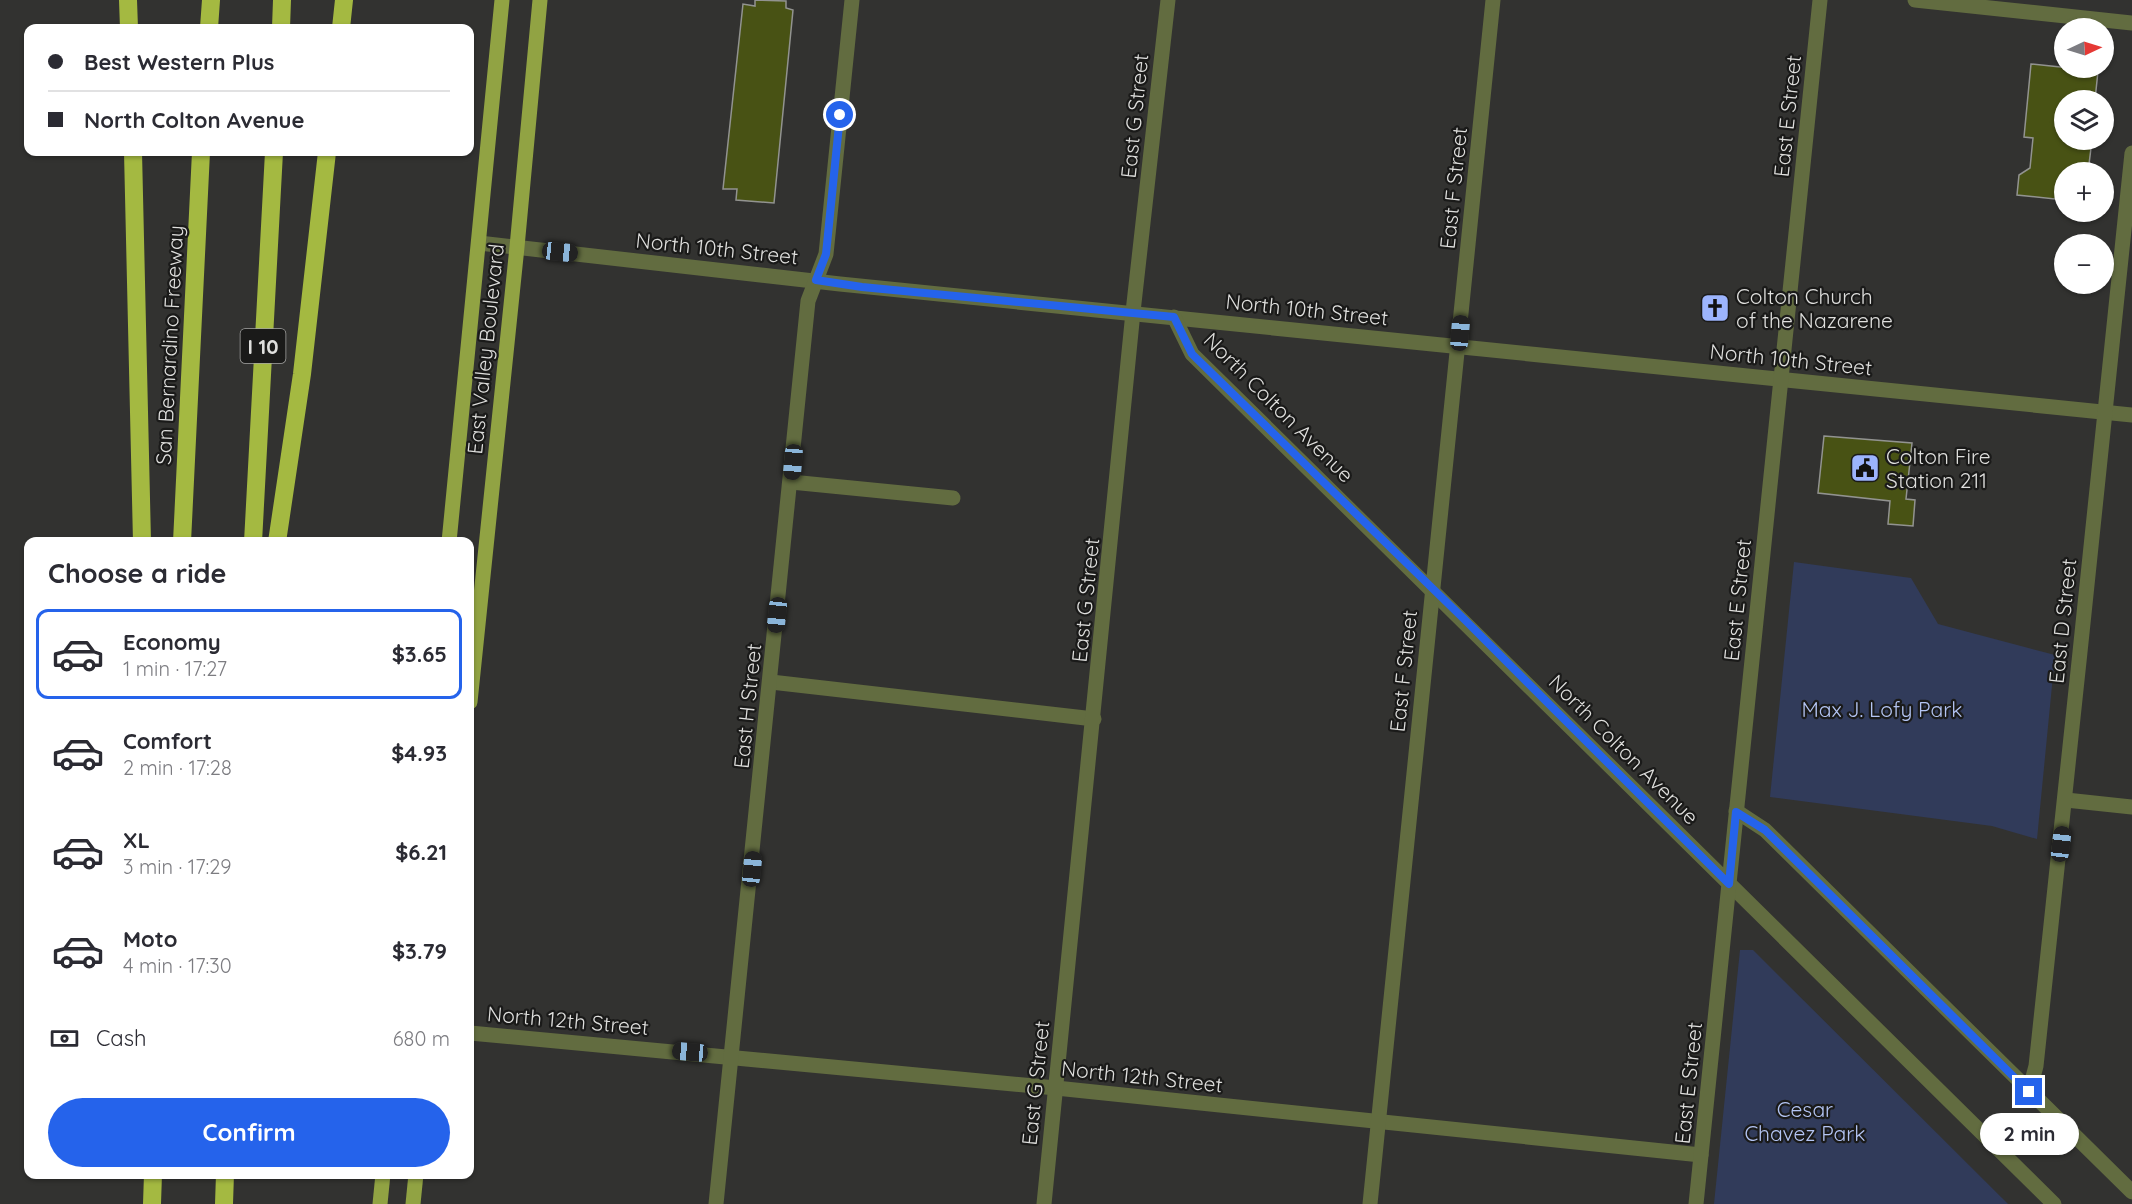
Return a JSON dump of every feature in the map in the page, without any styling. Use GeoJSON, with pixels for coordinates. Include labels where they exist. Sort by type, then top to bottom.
{"type":"FeatureCollection","features":[{"type":"Feature","properties":{"kind":"highway"},"geometry":{"type":"LineString","coordinates":[[129,0],[129,24]]}},
{"type":"Feature","properties":{"kind":"highway"},"geometry":{"type":"LineString","coordinates":[[209,24],[211,0]]}},
{"type":"Feature","properties":{"kind":"highway"},"geometry":{"type":"LineString","coordinates":[[281,24],[282,0]]}},
{"type":"Feature","properties":{"kind":"highway"},"geometry":{"type":"LineString","coordinates":[[341,24],[344,0]]}},
{"type":"Feature","properties":{"kind":"highway"},"geometry":{"type":"LineString","coordinates":[[133,156],[142,537]]}},
{"type":"Feature","properties":{"kind":"highway","name":"San Bernardino Freeway"},"geometry":{"type":"LineString","coordinates":[[182,537],[201,156]]}},
{"type":"Feature","properties":{"kind":"highway","name":"I 10"},"geometry":{"type":"LineString","coordinates":[[253,537],[274,156]]}},
{"type":"Feature","properties":{"kind":"highway"},"geometry":{"type":"LineString","coordinates":[[278,537],[303,374],[327,156]]}},
{"type":"Feature","properties":{"kind":"highway"},"geometry":{"type":"LineString","coordinates":[[152,1204],[153,1179]]}},
{"type":"Feature","properties":{"kind":"highway"},"geometry":{"type":"LineString","coordinates":[[224,1204],[225,1179]]}},
{"type":"Feature","properties":{"kind":"main road","name":"East Valley Boulevard"},"geometry":{"type":"LineString","coordinates":[[450,537],[502,0]]}},
{"type":"Feature","properties":{"kind":"main road","name":"East Valley Boulevard"},"geometry":{"type":"LineString","coordinates":[[474,663],[540,0]]}},
{"type":"Feature","properties":{"kind":"main road"},"geometry":{"type":"LineString","coordinates":[[380,1204],[382,1179]]}},
{"type":"Feature","properties":{"kind":"main road"},"geometry":{"type":"LineString","coordinates":[[413,1204],[416,1179]]}},
{"type":"Feature","properties":{"kind":"street","name":"East H Street"},"geometry":{"type":"LineString","coordinates":[[716,1204],[771,682],[808,301],[826,254],[852,0]]}},
{"type":"Feature","properties":{"kind":"street","name":"East G Street"},"geometry":{"type":"LineString","coordinates":[[1044,1204],[1133,312],[1168,0]]}},
{"type":"Feature","properties":{"kind":"street","name":"East F Street"},"geometry":{"type":"LineString","coordinates":[[1370,1204],[1493,0]]}},
{"type":"Feature","properties":{"kind":"street","name":"East E Street"},"geometry":{"type":"LineString","coordinates":[[1696,1204],[1820,0]]}},
{"type":"Feature","properties":{"kind":"street"},"geometry":{"type":"LineString","coordinates":[[1915,0],[2132,23]]}},
{"type":"Feature","properties":{"kind":"street","name":"East D Street"},"geometry":{"type":"LineString","coordinates":[[2029,1092],[2037,1066],[2066,800],[2103,412],[2132,153]]}},
{"type":"Feature","properties":{"kind":"street","name":"North 10th Street"},"geometry":{"type":"LineString","coordinates":[[479,243],[862,287],[1133,312],[2132,415]]}},
{"type":"Feature","properties":{"kind":"street","name":"North Colton Avenue"},"geometry":{"type":"LineString","coordinates":[[1174,317],[1192,354],[2054,1204]]}},
{"type":"Feature","properties":{"kind":"street"},"geometry":{"type":"LineString","coordinates":[[791,482],[953,498]]}},
{"type":"Feature","properties":{"kind":"street"},"geometry":{"type":"LineString","coordinates":[[771,682],[1094,719]]}},
{"type":"Feature","properties":{"kind":"street"},"geometry":{"type":"LineString","coordinates":[[2066,800],[2132,807]]}},
{"type":"Feature","properties":{"kind":"street"},"geometry":{"type":"LineString","coordinates":[[1736,812],[1765,830],[2132,1192]]}},
{"type":"Feature","properties":{"kind":"street","name":"North 12th Street"},"geometry":{"type":"LineString","coordinates":[[474,1033],[1056,1088],[1701,1155]]}},
{"type":"Feature","properties":{"kind":"green space","name":"Max J. Lofy Park"},"geometry":{"type":"Polygon","coordinates":[[[1794,562],[1911,578],[1938,624],[2055,655],[2037,839],[1992,826],[1770,797],[1794,562]]]}},
{"type":"Feature","properties":{"kind":"green space","name":"Cesar Chavez Park"},"geometry":{"type":"Polygon","coordinates":[[[1740,950],[1753,950],[2008,1204],[1714,1204],[1740,950]]]}},
{"type":"Feature","properties":{"kind":"building"},"geometry":{"type":"Polygon","coordinates":[[[755,0],[786,1],[786,8],[793,10],[774,203],[736,200],[737,189],[723,189],[743,4],[755,6],[755,0]]]}},
{"type":"Feature","properties":{"kind":"building"},"geometry":{"type":"Polygon","coordinates":[[[2031,64],[2054,66],[2054,78],[2097,78],[2096,90],[2054,90],[2054,150],[2091,150],[2089,162],[2054,162],[2054,199],[2017,195],[2019,175],[2030,168],[2033,138],[2024,137],[2031,64]]]}},
{"type":"Feature","properties":{"kind":"building","name":"Colton Fire Station 211"},"geometry":{"type":"Polygon","coordinates":[[[1824,436],[1912,443],[1906,499],[1915,500],[1913,526],[1888,524],[1890,501],[1818,493],[1824,436]]]}},
{"type":"Feature","properties":{"kind":"place","name":"Colton Church of the Nazarene"},"geometry":{"type":"Point","coordinates":[1715,308]}},
{"type":"Feature","properties":{"kind":"place","name":"Colton Fire Station 211"},"geometry":{"type":"Point","coordinates":[1865,468]}},
{"type":"Feature","properties":{"kind":"route"},"geometry":{"type":"LineString","coordinates":[[840,115],[826,254],[816,280],[862,287],[1174,317],[1192,354],[1465,620],[1729,884],[1736,812],[1765,830],[2029,1092]]}}]}
